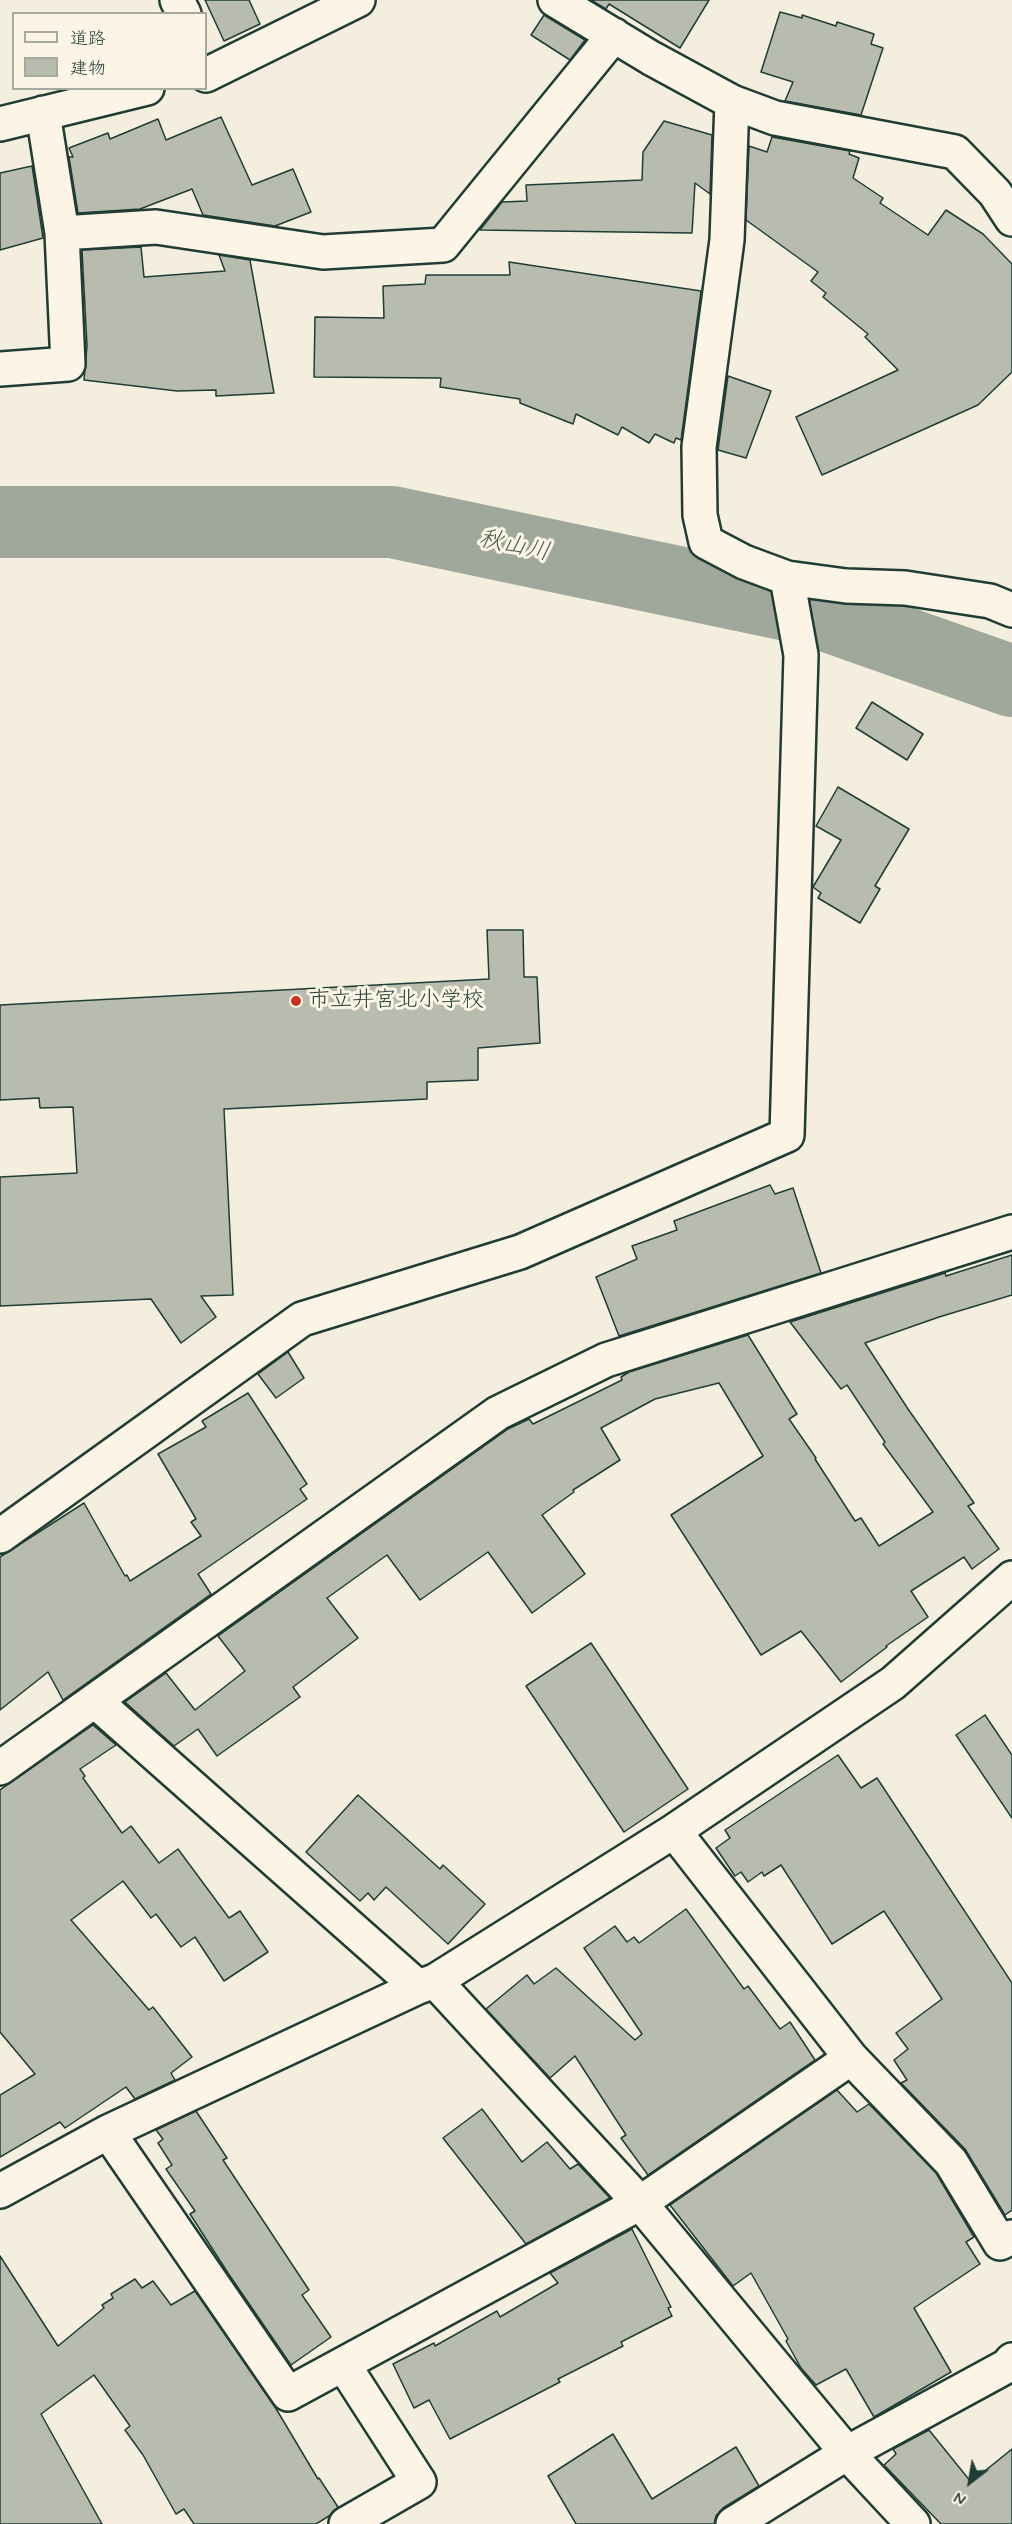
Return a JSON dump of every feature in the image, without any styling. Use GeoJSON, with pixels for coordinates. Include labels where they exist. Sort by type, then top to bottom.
{"type":"FeatureCollection","features":[{"type":"Feature","properties":{"kind":"street"},"geometry":{"type":"LineString","coordinates":[[208,68],[358,0]]}},
{"type":"Feature","properties":{"kind":"street"},"geometry":{"type":"LineString","coordinates":[[555,0],[732,102],[775,118],[955,152],[995,193],[1012,219]]}},
{"type":"Feature","properties":{"kind":"street"},"geometry":{"type":"LineString","coordinates":[[62,233],[156,227],[323,252],[443,245],[614,35]]}},
{"type":"Feature","properties":{"kind":"street"},"geometry":{"type":"LineString","coordinates":[[0,124],[139,90]]}},
{"type":"Feature","properties":{"kind":"street"},"geometry":{"type":"LineString","coordinates":[[732,102],[727,240],[699,447],[700,515],[706,542],[744,562],[787,578],[846,586],[905,588],[990,601],[1012,610]]}},
{"type":"Feature","properties":{"kind":"street"},"geometry":{"type":"LineString","coordinates":[[0,369],[68,364],[62,233],[43,113]]}},
{"type":"Feature","properties":{"kind":"street"},"geometry":{"type":"LineString","coordinates":[[0,1536],[302,1319],[520,1252],[787,1135],[801,656],[787,578]]}},
{"type":"Feature","properties":{"kind":"street"},"geometry":{"type":"LineString","coordinates":[[0,1768],[498,1413],[606,1360],[1012,1232]]}},
{"type":"Feature","properties":{"kind":"street"},"geometry":{"type":"LineString","coordinates":[[0,2191],[108,2132],[426,1984],[674,1831],[892,1683],[1012,1578]]}},
{"type":"Feature","properties":{"kind":"street"},"geometry":{"type":"LineString","coordinates":[[95,1701],[426,1984],[640,2203],[847,2453],[913,2524]]}},
{"type":"Feature","properties":{"kind":"street"},"geometry":{"type":"LineString","coordinates":[[674,1831],[851,2058],[951,2162],[999,2243],[1012,2236]]}},
{"type":"Feature","properties":{"kind":"street"},"geometry":{"type":"LineString","coordinates":[[108,2132],[288,2394],[640,2203],[851,2058]]}},
{"type":"Feature","properties":{"kind":"street"},"geometry":{"type":"LineString","coordinates":[[733,2524],[847,2453],[1007,2366],[1012,2360]]}},
{"type":"Feature","properties":{"kind":"street"},"geometry":{"type":"LineString","coordinates":[[343,2364],[419,2482],[346,2524]]}},
{"type":"Feature","properties":{"kind":"building"},"geometry":{"type":"Polygon","coordinates":[[[205,0],[249,0],[260,24],[224,41],[205,0]]]}},
{"type":"Feature","properties":{"kind":"building"},"geometry":{"type":"Polygon","coordinates":[[[591,0],[709,0],[680,48],[609,4],[606,9],[591,0]]]}},
{"type":"Feature","properties":{"kind":"building"},"geometry":{"type":"Polygon","coordinates":[[[780,12],[802,18],[802,15],[836,26],[837,22],[874,34],[871,44],[883,48],[861,115],[785,101],[793,82],[761,72],[780,12]]]}},
{"type":"Feature","properties":{"kind":"building"},"geometry":{"type":"Polygon","coordinates":[[[544,15],[585,40],[570,60],[531,35],[544,15]]]}},
{"type":"Feature","properties":{"kind":"building"},"geometry":{"type":"Polygon","coordinates":[[[221,117],[252,185],[293,169],[311,212],[275,226],[203,215],[192,189],[140,209],[78,213],[69,157],[73,157],[69,148],[108,133],[110,139],[158,119],[166,140],[221,117]]]}},
{"type":"Feature","properties":{"kind":"building"},"geometry":{"type":"Polygon","coordinates":[[[664,121],[712,135],[710,194],[695,183],[692,233],[480,230],[502,202],[527,201],[526,185],[642,180],[643,152],[664,121]]]}},
{"type":"Feature","properties":{"kind":"building"},"geometry":{"type":"Polygon","coordinates":[[[772,137],[850,151],[849,154],[859,158],[853,178],[883,198],[880,203],[928,235],[946,210],[983,234],[1012,264],[1012,372],[978,405],[822,475],[796,417],[898,370],[865,337],[868,334],[823,297],[826,293],[811,281],[818,272],[746,220],[749,146],[767,152],[772,137]]]}},
{"type":"Feature","properties":{"kind":"building"},"geometry":{"type":"Polygon","coordinates":[[[32,166],[43,238],[0,250],[0,173],[32,166]]]}},
{"type":"Feature","properties":{"kind":"building"},"geometry":{"type":"Polygon","coordinates":[[[141,247],[144,277],[225,271],[219,255],[250,260],[274,393],[216,396],[216,390],[177,391],[84,380],[87,346],[82,250],[141,247]]]}},
{"type":"Feature","properties":{"kind":"building"},"geometry":{"type":"Polygon","coordinates":[[[509,262],[701,291],[681,440],[676,438],[674,443],[655,434],[649,443],[622,427],[618,435],[576,414],[573,424],[520,403],[520,399],[440,387],[441,378],[314,377],[315,317],[384,318],[383,286],[425,284],[426,275],[510,275],[509,262]]]}},
{"type":"Feature","properties":{"kind":"building"},"geometry":{"type":"Polygon","coordinates":[[[728,376],[771,391],[746,458],[718,450],[728,376]]]}},
{"type":"Feature","properties":{"kind":"building"},"geometry":{"type":"Polygon","coordinates":[[[872,702],[923,734],[907,760],[856,728],[872,702]]]}},
{"type":"Feature","properties":{"kind":"building"},"geometry":{"type":"Polygon","coordinates":[[[838,787],[909,829],[875,886],[880,889],[860,923],[818,898],[821,893],[813,887],[841,840],[816,826],[838,787]]]}},
{"type":"Feature","properties":{"kind":"building"},"geometry":{"type":"Polygon","coordinates":[[[487,930],[523,930],[524,977],[537,977],[540,1043],[478,1048],[478,1080],[427,1082],[427,1099],[224,1109],[233,1295],[201,1296],[216,1317],[181,1343],[151,1299],[0,1306],[0,1177],[77,1173],[73,1107],[40,1108],[39,1098],[0,1100],[0,1005],[489,979],[487,930]]]}},
{"type":"Feature","properties":{"kind":"building"},"geometry":{"type":"Polygon","coordinates":[[[770,1185],[775,1194],[793,1188],[821,1273],[619,1336],[596,1277],[637,1259],[632,1246],[677,1230],[674,1221],[770,1185]]]}},
{"type":"Feature","properties":{"kind":"building"},"geometry":{"type":"Polygon","coordinates":[[[1012,1255],[1012,1295],[865,1343],[974,1503],[968,1506],[999,1549],[972,1569],[964,1557],[911,1591],[928,1617],[886,1646],[841,1682],[801,1631],[761,1655],[671,1515],[763,1456],[719,1383],[655,1399],[601,1428],[620,1460],[573,1490],[574,1492],[542,1515],[585,1574],[532,1613],[488,1552],[420,1600],[387,1555],[327,1598],[358,1638],[293,1687],[300,1697],[217,1756],[198,1729],[174,1746],[125,1702],[166,1673],[195,1710],[245,1671],[218,1636],[508,1429],[529,1419],[533,1424],[622,1380],[621,1377],[629,1372],[748,1335],[797,1414],[789,1419],[855,1521],[861,1518],[879,1546],[933,1512],[883,1444],[885,1442],[847,1385],[841,1389],[790,1322],[945,1273],[946,1276],[1012,1255]]]}},
{"type":"Feature","properties":{"kind":"building"},"geometry":{"type":"Polygon","coordinates":[[[288,1352],[304,1378],[276,1398],[258,1374],[288,1352]]]}},
{"type":"Feature","properties":{"kind":"building"},"geometry":{"type":"Polygon","coordinates":[[[248,1393],[307,1484],[300,1489],[307,1499],[198,1574],[211,1594],[63,1700],[48,1672],[0,1710],[0,1557],[84,1503],[130,1581],[201,1536],[191,1522],[196,1519],[158,1454],[206,1427],[202,1421],[248,1393]]]}},
{"type":"Feature","properties":{"kind":"building"},"geometry":{"type":"Polygon","coordinates":[[[591,1643],[688,1789],[624,1832],[526,1686],[591,1643]]]}},
{"type":"Feature","properties":{"kind":"building"},"geometry":{"type":"Polygon","coordinates":[[[985,1715],[1012,1755],[1012,1818],[956,1735],[985,1715]]]}},
{"type":"Feature","properties":{"kind":"building"},"geometry":{"type":"Polygon","coordinates":[[[93,1725],[116,1745],[80,1769],[85,1776],[83,1778],[122,1833],[131,1826],[159,1863],[178,1849],[229,1918],[240,1911],[268,1952],[224,1981],[195,1937],[181,1947],[156,1914],[151,1918],[123,1881],[71,1920],[149,2010],[153,2007],[192,2057],[171,2073],[175,2080],[135,2099],[126,2087],[65,2128],[60,2122],[0,2157],[0,2095],[35,2074],[0,2032],[0,1790],[93,1725]]]}},
{"type":"Feature","properties":{"kind":"building"},"geometry":{"type":"Polygon","coordinates":[[[838,1755],[861,1788],[877,1778],[1012,1983],[1012,2210],[1005,2215],[965,2149],[901,2083],[907,2080],[894,2060],[908,2049],[896,2033],[942,1999],[884,1911],[832,1944],[781,1865],[764,1876],[762,1872],[748,1882],[741,1872],[735,1876],[716,1848],[730,1838],[725,1830],[838,1755]]]}},
{"type":"Feature","properties":{"kind":"building"},"geometry":{"type":"Polygon","coordinates":[[[358,1795],[440,1869],[443,1865],[485,1904],[448,1944],[386,1887],[374,1900],[368,1893],[360,1901],[306,1852],[358,1795]]]}},
{"type":"Feature","properties":{"kind":"building"},"geometry":{"type":"Polygon","coordinates":[[[686,1909],[744,1989],[748,1986],[780,2029],[790,2022],[815,2060],[648,2175],[621,2138],[626,2135],[575,2056],[550,2078],[486,2009],[527,1975],[534,1984],[556,1968],[635,2040],[642,2034],[584,1948],[615,1926],[627,1942],[634,1937],[639,1943],[686,1909]]]}},
{"type":"Feature","properties":{"kind":"building"},"geometry":{"type":"Polygon","coordinates":[[[837,2090],[857,2112],[869,2104],[936,2173],[974,2237],[966,2242],[980,2264],[914,2308],[951,2372],[874,2417],[846,2369],[816,2385],[801,2368],[786,2341],[788,2339],[751,2273],[733,2286],[670,2205],[837,2090]]]}},
{"type":"Feature","properties":{"kind":"building"},"geometry":{"type":"Polygon","coordinates":[[[482,2109],[522,2162],[547,2142],[570,2169],[578,2164],[610,2198],[526,2244],[443,2138],[482,2109]]]}},
{"type":"Feature","properties":{"kind":"building"},"geometry":{"type":"Polygon","coordinates":[[[196,2111],[227,2158],[223,2160],[309,2290],[302,2295],[331,2337],[291,2365],[190,2214],[195,2211],[166,2169],[172,2165],[158,2143],[163,2139],[156,2130],[196,2111]]]}},
{"type":"Feature","properties":{"kind":"building"},"geometry":{"type":"Polygon","coordinates":[[[632,2229],[671,2307],[668,2308],[672,2316],[621,2342],[623,2346],[558,2379],[560,2382],[450,2439],[429,2400],[414,2408],[393,2364],[434,2343],[435,2346],[497,2311],[500,2317],[558,2283],[550,2273],[632,2229]]]}},
{"type":"Feature","properties":{"kind":"building"},"geometry":{"type":"Polygon","coordinates":[[[0,2256],[58,2346],[104,2308],[102,2305],[113,2298],[111,2294],[135,2279],[142,2288],[153,2281],[171,2305],[195,2291],[275,2407],[318,2479],[338,2507],[316,2524],[194,2524],[184,2509],[176,2514],[143,2455],[125,2430],[130,2426],[94,2375],[41,2414],[102,2524],[0,2524],[0,2256]]]}},
{"type":"Feature","properties":{"kind":"building"},"geometry":{"type":"Polygon","coordinates":[[[929,2430],[971,2482],[1012,2449],[1012,2524],[941,2524],[884,2465],[896,2454],[893,2449],[929,2430]]]}},
{"type":"Feature","properties":{"kind":"building"},"geometry":{"type":"Polygon","coordinates":[[[613,2434],[652,2499],[736,2447],[759,2486],[723,2508],[716,2516],[714,2524],[576,2524],[548,2476],[613,2434]]]}},
{"type":"Feature","properties":{"kind":"waterway","name":"秋山川"},"geometry":{"type":"LineString","coordinates":[[0,522],[392,522],[811,610],[1012,681]]}},
{"type":"Feature","properties":{"kind":"place","name":"市立井宮北小学校"},"geometry":{"type":"Point","coordinates":[296,1001]}}]}
